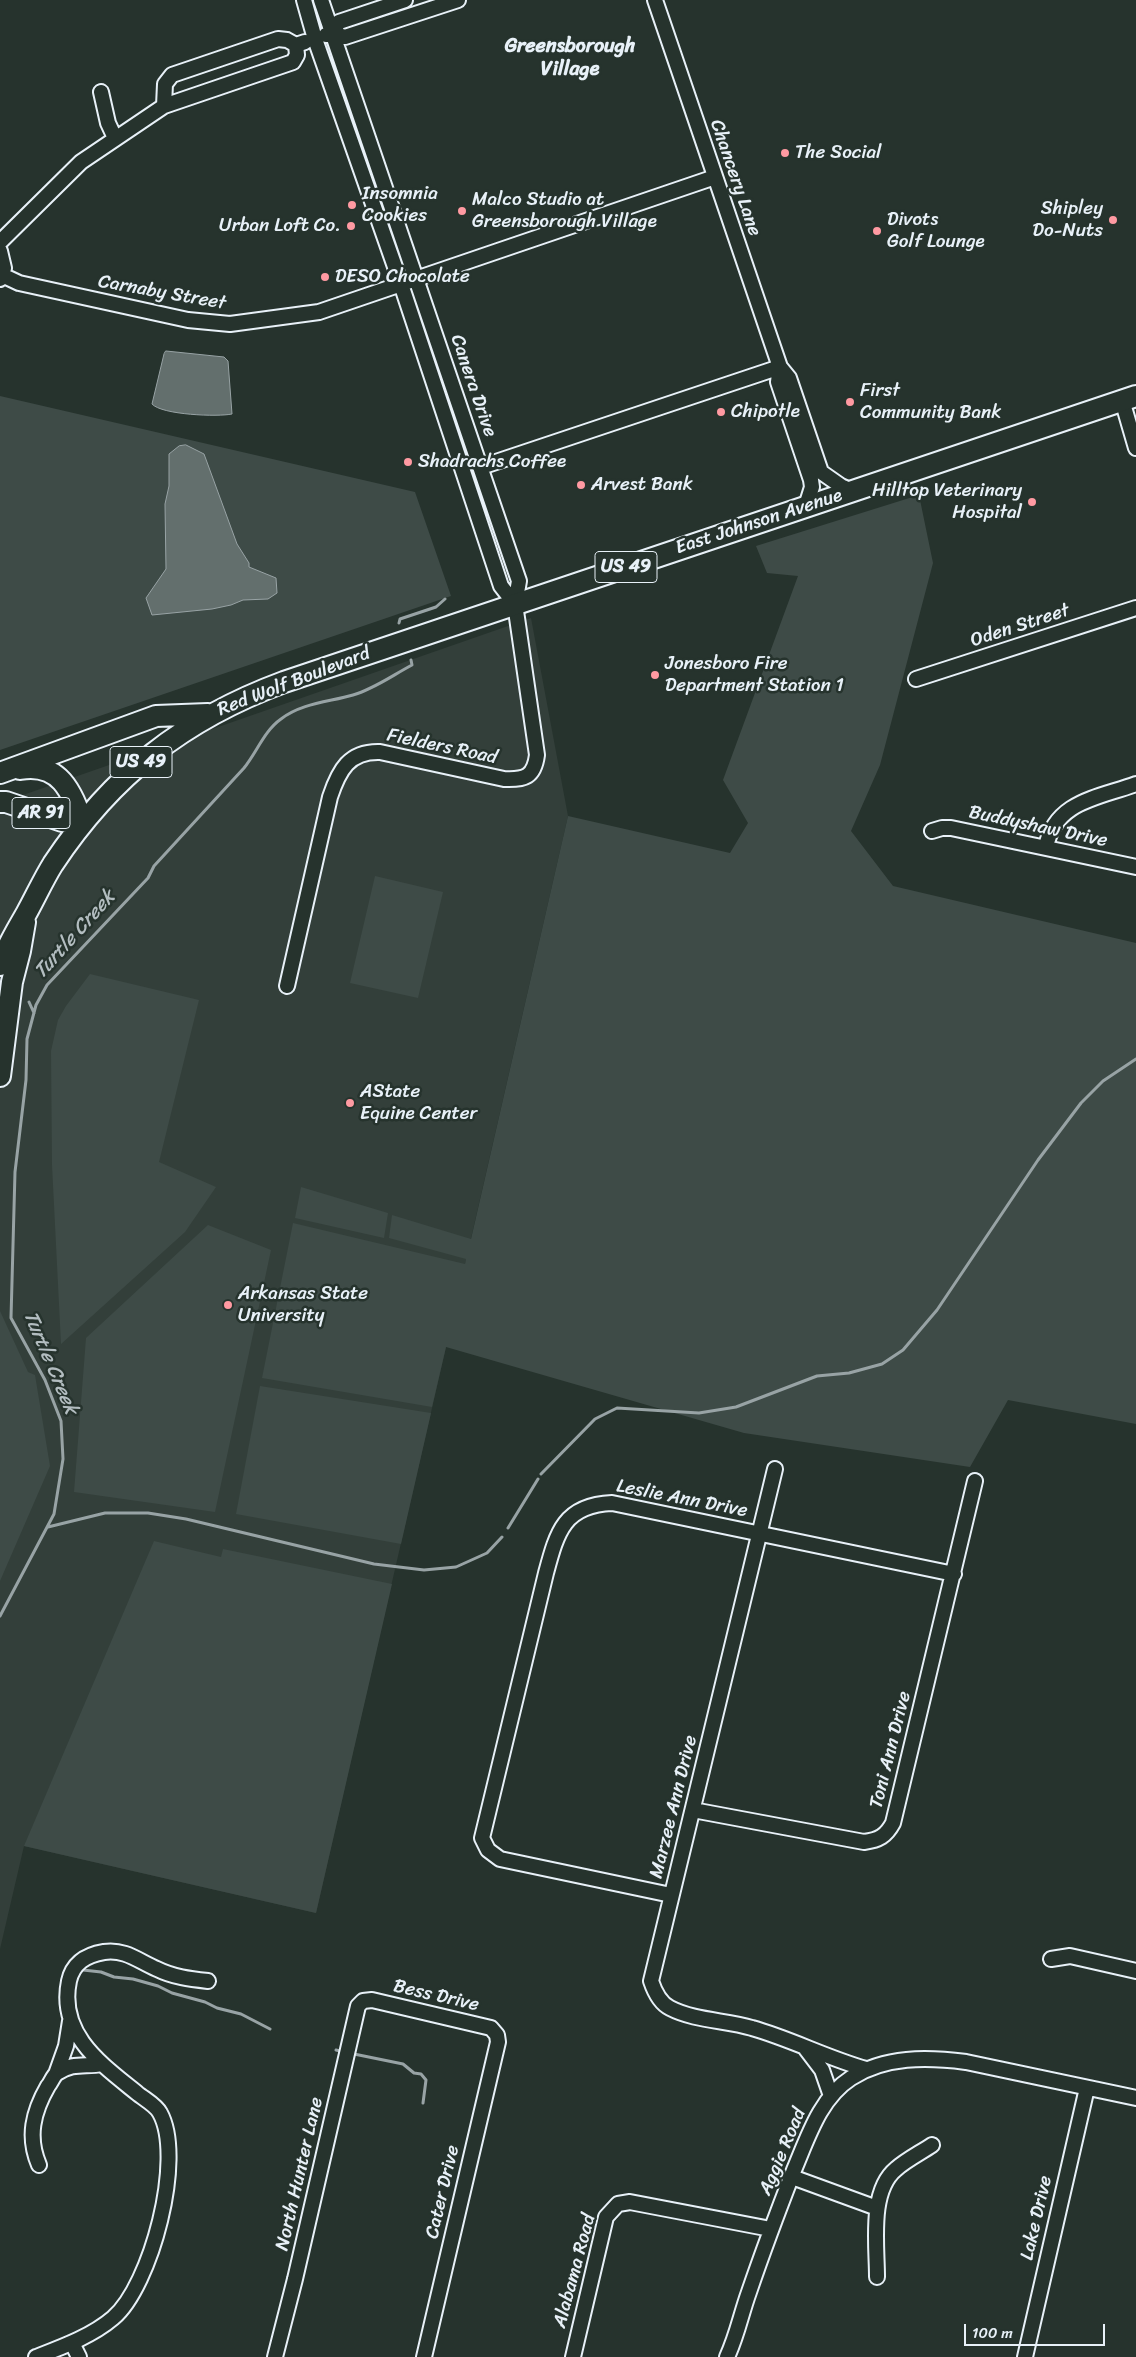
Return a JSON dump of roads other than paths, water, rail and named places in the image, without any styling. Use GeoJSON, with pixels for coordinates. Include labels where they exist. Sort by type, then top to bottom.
{"type":"FeatureCollection","features":[{"type":"Feature","properties":{"kind":"highway","name":"East Johnson Avenue"},"geometry":{"type":"LineString","coordinates":[[383,649],[1129,398]]}},
{"type":"Feature","properties":{"kind":"highway","name":"Red Wolf Boulevard"},"geometry":{"type":"LineString","coordinates":[[0,965],[8,943],[53,865],[83,822],[141,763],[176,734],[210,714],[253,694],[383,649]]}},
{"type":"Feature","properties":{"kind":"highway","name":"AR 91"},"geometry":{"type":"LineString","coordinates":[[0,773],[156,716],[210,714]]}},
{"type":"Feature","properties":{"kind":"highway"},"geometry":{"type":"LineString","coordinates":[[0,773],[30,767],[52,772],[65,784],[83,822]]}},
{"type":"Feature","properties":{"kind":"highway","name":"AR 91"},"geometry":{"type":"LineString","coordinates":[[0,802],[6,802],[62,821],[83,822]]}},
{"type":"Feature","properties":{"kind":"highway","name":"Red Wolf Boulevard"},"geometry":{"type":"LineString","coordinates":[[0,1076],[12,982],[20,951],[26,914]]}},
{"type":"Feature","properties":{"kind":"street","name":"Canera Drive"},"geometry":{"type":"LineString","coordinates":[[304,0],[315,39],[401,284],[501,586],[515,604]]}},
{"type":"Feature","properties":{"kind":"street","name":"Canera Drive"},"geometry":{"type":"LineString","coordinates":[[321,0],[519,581],[515,604]]}},
{"type":"Feature","properties":{"kind":"street"},"geometry":{"type":"LineString","coordinates":[[332,33],[339,22],[405,0]]}},
{"type":"Feature","properties":{"kind":"street"},"geometry":{"type":"LineString","coordinates":[[164,106],[164,84],[172,75],[278,39],[287,40],[296,45],[332,33],[345,37],[458,0]]}},
{"type":"Feature","properties":{"kind":"street","name":"Chancery Lane"},"geometry":{"type":"LineString","coordinates":[[655,0],[780,367],[789,378],[821,472],[852,491]]}},
{"type":"Feature","properties":{"kind":"street"},"geometry":{"type":"LineString","coordinates":[[0,242],[81,162],[115,138],[164,106],[286,66],[293,62],[297,55],[296,45]]}},
{"type":"Feature","properties":{"kind":"street"},"geometry":{"type":"LineString","coordinates":[[101,92],[108,123],[115,138]]}},
{"type":"Feature","properties":{"kind":"street","name":"Carnaby Street"},"geometry":{"type":"LineString","coordinates":[[0,252],[4,260],[1,277],[19,283],[188,320],[230,324],[319,312],[715,177]]}},
{"type":"Feature","properties":{"kind":"street"},"geometry":{"type":"LineString","coordinates":[[481,467],[780,367]]}},
{"type":"Feature","properties":{"kind":"street","name":"Chancery Lane"},"geometry":{"type":"LineString","coordinates":[[780,367],[778,382],[811,480],[812,487],[806,506]]}},
{"type":"Feature","properties":{"kind":"street"},"geometry":{"type":"LineString","coordinates":[[1129,398],[1136,448]]}},
{"type":"Feature","properties":{"kind":"street","name":"Fielders Road"},"geometry":{"type":"LineString","coordinates":[[287,986],[330,796],[336,780],[353,757],[366,752],[380,752],[504,778],[517,779],[529,775],[535,768],[537,756],[533,721],[515,604]]}},
{"type":"Feature","properties":{"kind":"street","name":"Oden Street"},"geometry":{"type":"LineString","coordinates":[[916,679],[1136,608]]}},
{"type":"Feature","properties":{"kind":"street"},"geometry":{"type":"LineString","coordinates":[[1046,847],[1055,822],[1067,810],[1083,802],[1136,784]]}},
{"type":"Feature","properties":{"kind":"street","name":"Buddyshaw Drive"},"geometry":{"type":"LineString","coordinates":[[932,831],[951,828],[1136,867]]}},
{"type":"Feature","properties":{"kind":"street","name":"Marzee Ann Drive"},"geometry":{"type":"LineString","coordinates":[[775,1470],[651,1978],[655,1993],[669,2008],[683,2013],[752,2028],[835,2060],[866,2069]]}},
{"type":"Feature","properties":{"kind":"street","name":"Toni Ann Drive"},"geometry":{"type":"LineString","coordinates":[[693,1810],[864,1842],[876,1840],[883,1836],[893,1822],[975,1480]]}},
{"type":"Feature","properties":{"kind":"street","name":"Leslie Ann Drive"},"geometry":{"type":"LineString","coordinates":[[671,1895],[500,1859],[488,1850],[481,1834],[550,1558],[561,1528],[569,1519],[593,1504],[612,1503],[760,1532],[954,1574]]}},
{"type":"Feature","properties":{"kind":"street"},"geometry":{"type":"LineString","coordinates":[[39,2165],[31,2140],[33,2123],[44,2094],[56,2074],[66,2046],[70,2022],[68,1993],[71,1976],[76,1966],[87,1957],[104,1952],[120,1952],[133,1956],[173,1975],[208,1981]]}},
{"type":"Feature","properties":{"kind":"street"},"geometry":{"type":"LineString","coordinates":[[1051,1959],[1070,1956],[1136,1971]]}},
{"type":"Feature","properties":{"kind":"street","name":"Bess Drive"},"geometry":{"type":"LineString","coordinates":[[363,2001],[372,2000],[491,2028],[497,2036]]}},
{"type":"Feature","properties":{"kind":"street","name":"North Hunter Lane"},"geometry":{"type":"LineString","coordinates":[[274,2357],[295,2279],[358,2006],[363,2001]]}},
{"type":"Feature","properties":{"kind":"street"},"geometry":{"type":"LineString","coordinates":[[36,2357],[72,2343],[112,2319],[132,2297],[142,2276],[158,2227],[169,2180],[167,2139],[160,2113],[102,2064],[74,2031],[70,2022]]}},
{"type":"Feature","properties":{"kind":"street","name":"Cater Drive"},"geometry":{"type":"LineString","coordinates":[[424,2357],[498,2042],[497,2036]]}},
{"type":"Feature","properties":{"kind":"street"},"geometry":{"type":"LineString","coordinates":[[806,2049],[822,2070],[831,2096]]}},
{"type":"Feature","properties":{"kind":"street","name":"Aggie Road"},"geometry":{"type":"LineString","coordinates":[[727,2357],[771,2230],[816,2118],[831,2096],[850,2078],[866,2069],[904,2060],[941,2059],[1136,2098]]}},
{"type":"Feature","properties":{"kind":"street"},"geometry":{"type":"LineString","coordinates":[[56,2074],[75,2065],[102,2064]]}},
{"type":"Feature","properties":{"kind":"street","name":"Lake Drive"},"geometry":{"type":"LineString","coordinates":[[1025,2357],[1087,2088]]}},
{"type":"Feature","properties":{"kind":"street"},"geometry":{"type":"LineString","coordinates":[[877,2277],[877,2208],[882,2188],[895,2169],[932,2145]]}},
{"type":"Feature","properties":{"kind":"street"},"geometry":{"type":"LineString","coordinates":[[792,2176],[877,2208]]}},
{"type":"Feature","properties":{"kind":"street","name":"Alabama Road"},"geometry":{"type":"LineString","coordinates":[[572,2357],[606,2217],[618,2204],[630,2202],[771,2230]]}},
{"type":"Feature","properties":{"kind":"street"},"geometry":{"type":"LineString","coordinates":[[72,2343],[79,2357]]}},
{"type":"Feature","properties":{"kind":"waterway","name":"Turtle Creek"},"geometry":{"type":"LineString","coordinates":[[399,623],[400,619],[436,607],[445,599]]}},
{"type":"Feature","properties":{"kind":"waterway","name":"Turtle Creek"},"geometry":{"type":"LineString","coordinates":[[0,1616],[54,1514],[63,1459],[61,1421],[45,1380],[11,1318],[15,1172],[26,1080],[27,1039],[36,1005],[47,985],[148,878],[154,866],[244,768],[275,724],[298,709],[353,695],[383,682],[412,665],[411,660]]}},
{"type":"Feature","properties":{"kind":"waterway","name":"Turtle Creek"},"geometry":{"type":"LineString","coordinates":[[29,1002],[34,1013]]}},
{"type":"Feature","properties":{"kind":"waterway"},"geometry":{"type":"LineString","coordinates":[[541,1474],[595,1419],[617,1408],[699,1413],[736,1407],[817,1376],[849,1373],[882,1364],[903,1350],[937,1310],[1038,1160],[1081,1103],[1103,1081],[1136,1059]]}},
{"type":"Feature","properties":{"kind":"waterway"},"geometry":{"type":"LineString","coordinates":[[508,1528],[538,1479]]}},
{"type":"Feature","properties":{"kind":"waterway"},"geometry":{"type":"LineString","coordinates":[[48,1527],[105,1513],[148,1513],[186,1519],[374,1564],[424,1570],[456,1567],[487,1553],[502,1537]]}},
{"type":"Feature","properties":{"kind":"waterway"},"geometry":{"type":"LineString","coordinates":[[83,1970],[101,1972],[114,1977],[133,1979],[158,1986],[172,1993],[241,2014],[270,2029]]}},
{"type":"Feature","properties":{"kind":"waterway"},"geometry":{"type":"LineString","coordinates":[[336,2050],[340,2051]]}},
{"type":"Feature","properties":{"kind":"waterway"},"geometry":{"type":"LineString","coordinates":[[354,2054],[403,2064],[414,2073],[421,2074],[426,2080],[423,2103]]}},
{"type":"Feature","properties":{"kind":"place","name":"The Social"},"geometry":{"type":"Point","coordinates":[785,153]}},
{"type":"Feature","properties":{"kind":"place","name":"Insomnia Cookies"},"geometry":{"type":"Point","coordinates":[352,205]}},
{"type":"Feature","properties":{"kind":"place","name":"Malco Studio at Greensborough Village"},"geometry":{"type":"Point","coordinates":[462,211]}},
{"type":"Feature","properties":{"kind":"place","name":"Shipley Do-Nuts"},"geometry":{"type":"Point","coordinates":[1113,220]}},
{"type":"Feature","properties":{"kind":"place","name":"Urban Loft Co."},"geometry":{"type":"Point","coordinates":[351,226]}},
{"type":"Feature","properties":{"kind":"place","name":"Divots Golf Lounge"},"geometry":{"type":"Point","coordinates":[877,231]}},
{"type":"Feature","properties":{"kind":"place","name":"DESO Chocolate"},"geometry":{"type":"Point","coordinates":[325,277]}},
{"type":"Feature","properties":{"kind":"place","name":"First Community Bank"},"geometry":{"type":"Point","coordinates":[850,402]}},
{"type":"Feature","properties":{"kind":"place","name":"Chipotle"},"geometry":{"type":"Point","coordinates":[721,412]}},
{"type":"Feature","properties":{"kind":"place","name":"Shadrachs Coffee"},"geometry":{"type":"Point","coordinates":[408,462]}},
{"type":"Feature","properties":{"kind":"place","name":"Arvest Bank"},"geometry":{"type":"Point","coordinates":[581,485]}},
{"type":"Feature","properties":{"kind":"place","name":"Hilltop Veterinary Hospital"},"geometry":{"type":"Point","coordinates":[1032,502]}},
{"type":"Feature","properties":{"kind":"place","name":"Jonesboro Fire Department Station 1"},"geometry":{"type":"Point","coordinates":[655,675]}},
{"type":"Feature","properties":{"kind":"place","name":"AState Equine Center"},"geometry":{"type":"Point","coordinates":[350,1103]}},
{"type":"Feature","properties":{"kind":"place","name":"Arkansas State University"},"geometry":{"type":"Point","coordinates":[228,1305]}},
{"type":"Feature","properties":{"kind":"district","name":"Greensborough Village"},"geometry":{"type":"Point","coordinates":[570,58]}}]}
